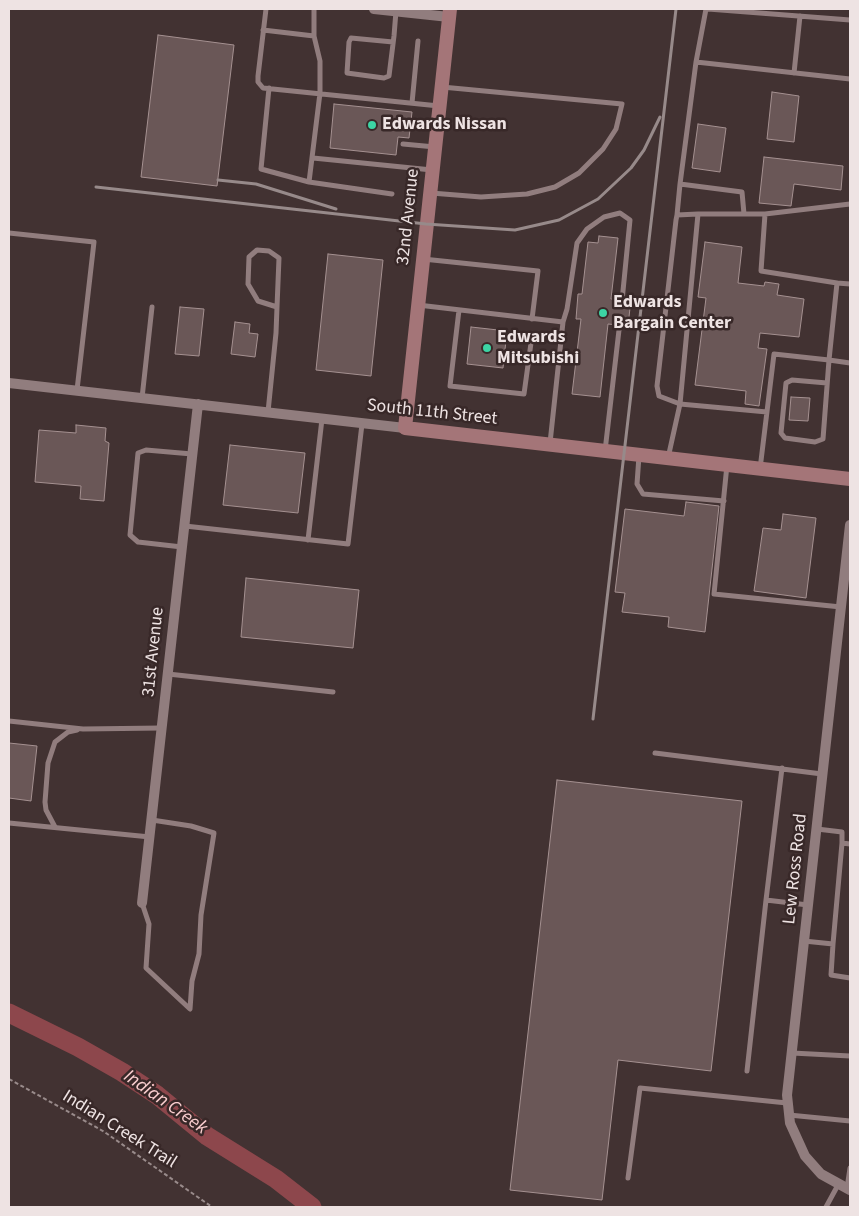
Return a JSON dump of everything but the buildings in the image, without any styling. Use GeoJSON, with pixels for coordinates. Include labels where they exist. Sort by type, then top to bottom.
{"type":"FeatureCollection","features":[{"type":"Feature","properties":{"kind":"street"},"geometry":{"type":"LineString","coordinates":[[374,9],[449,13]]}},
{"type":"Feature","properties":{"kind":"street","name":"32nd Avenue"},"geometry":{"type":"LineString","coordinates":[[405,428],[449,13]]}},
{"type":"Feature","properties":{"kind":"street","name":"South 11th Street"},"geometry":{"type":"LineString","coordinates":[[9,383],[850,479]]}},
{"type":"Feature","properties":{"kind":"street","name":"31st Avenue"},"geometry":{"type":"LineString","coordinates":[[142,903],[198,404]]}},
{"type":"Feature","properties":{"kind":"street","name":"Lew Ross Road"},"geometry":{"type":"LineString","coordinates":[[845,1188],[822,1174],[805,1156],[796,1141],[788,1115],[787,1103],[850,525]]}},
{"type":"Feature","properties":{"kind":"lane"},"geometry":{"type":"LineString","coordinates":[[266,9],[258,82],[262,88],[439,106]]}},
{"type":"Feature","properties":{"kind":"lane"},"geometry":{"type":"LineString","coordinates":[[309,182],[320,93],[320,61],[314,36],[314,9]]}},
{"type":"Feature","properties":{"kind":"lane"},"geometry":{"type":"LineString","coordinates":[[767,412],[680,404],[660,396],[657,386],[696,62],[707,9],[850,20]]}},
{"type":"Feature","properties":{"kind":"lane"},"geometry":{"type":"LineString","coordinates":[[393,42],[351,38],[347,73],[384,78],[389,76],[393,42],[396,11]]}},
{"type":"Feature","properties":{"kind":"lane"},"geometry":{"type":"LineString","coordinates":[[794,73],[800,16]]}},
{"type":"Feature","properties":{"kind":"lane"},"geometry":{"type":"LineString","coordinates":[[263,30],[314,36]]}},
{"type":"Feature","properties":{"kind":"lane"},"geometry":{"type":"LineString","coordinates":[[412,103],[418,41]]}},
{"type":"Feature","properties":{"kind":"lane"},"geometry":{"type":"LineString","coordinates":[[696,62],[850,79]]}},
{"type":"Feature","properties":{"kind":"lane"},"geometry":{"type":"LineString","coordinates":[[430,192],[481,197],[526,194],[554,187],[579,173],[603,149],[616,129],[622,104],[441,87]]}},
{"type":"Feature","properties":{"kind":"lane"},"geometry":{"type":"LineString","coordinates":[[269,88],[261,169],[309,182],[392,194]]}},
{"type":"Feature","properties":{"kind":"lane"},"geometry":{"type":"LineString","coordinates":[[403,144],[435,147]]}},
{"type":"Feature","properties":{"kind":"lane"},"geometry":{"type":"LineString","coordinates":[[313,158],[432,170]]}},
{"type":"Feature","properties":{"kind":"lane"},"geometry":{"type":"LineString","coordinates":[[680,184],[742,192],[744,214]]}},
{"type":"Feature","properties":{"kind":"lane"},"geometry":{"type":"LineString","coordinates":[[677,215],[765,214],[850,204]]}},
{"type":"Feature","properties":{"kind":"lane"},"geometry":{"type":"LineString","coordinates":[[550,445],[563,322],[567,310],[577,243],[587,228],[604,217],[620,213],[630,220],[622,301]]}},
{"type":"Feature","properties":{"kind":"lane"},"geometry":{"type":"LineString","coordinates":[[668,458],[680,404],[698,214]]}},
{"type":"Feature","properties":{"kind":"lane"},"geometry":{"type":"LineString","coordinates":[[765,214],[761,271],[850,284]]}},
{"type":"Feature","properties":{"kind":"lane"},"geometry":{"type":"LineString","coordinates":[[9,233],[94,242],[77,391]]}},
{"type":"Feature","properties":{"kind":"lane"},"geometry":{"type":"LineString","coordinates":[[268,412],[277,307],[279,258],[270,251],[257,250],[249,258],[248,284],[258,300],[277,307]]}},
{"type":"Feature","properties":{"kind":"lane"},"geometry":{"type":"LineString","coordinates":[[423,259],[538,271],[532,319]]}},
{"type":"Feature","properties":{"kind":"lane"},"geometry":{"type":"LineString","coordinates":[[827,383],[792,380],[786,384],[782,433],[785,438],[815,442],[823,439],[837,282]]}},
{"type":"Feature","properties":{"kind":"lane"},"geometry":{"type":"LineString","coordinates":[[418,305],[563,322]]}},
{"type":"Feature","properties":{"kind":"lane"},"geometry":{"type":"LineString","coordinates":[[142,398],[152,307]]}},
{"type":"Feature","properties":{"kind":"lane"},"geometry":{"type":"LineString","coordinates":[[459,310],[450,386],[524,394],[531,343]]}},
{"type":"Feature","properties":{"kind":"lane"},"geometry":{"type":"LineString","coordinates":[[605,451],[619,330]]}},
{"type":"Feature","properties":{"kind":"lane"},"geometry":{"type":"LineString","coordinates":[[760,469],[774,354],[850,362]]}},
{"type":"Feature","properties":{"kind":"lane"},"geometry":{"type":"LineString","coordinates":[[308,540],[322,419]]}},
{"type":"Feature","properties":{"kind":"lane"},"geometry":{"type":"LineString","coordinates":[[184,526],[348,544],[362,424]]}},
{"type":"Feature","properties":{"kind":"lane"},"geometry":{"type":"LineString","coordinates":[[182,547],[138,542],[130,535],[138,453],[146,450],[192,454]]}},
{"type":"Feature","properties":{"kind":"lane"},"geometry":{"type":"LineString","coordinates":[[639,455],[637,484],[643,494],[724,501]]}},
{"type":"Feature","properties":{"kind":"lane"},"geometry":{"type":"LineString","coordinates":[[727,465],[714,594],[841,607]]}},
{"type":"Feature","properties":{"kind":"lane"},"geometry":{"type":"LineString","coordinates":[[168,674],[332,692]]}},
{"type":"Feature","properties":{"kind":"lane"},"geometry":{"type":"LineString","coordinates":[[9,721],[82,729],[162,728]]}},
{"type":"Feature","properties":{"kind":"lane"},"geometry":{"type":"LineString","coordinates":[[55,827],[46,810],[45,802],[51,750],[62,736],[82,729]]}},
{"type":"Feature","properties":{"kind":"lane"},"geometry":{"type":"LineString","coordinates":[[655,753],[823,774]]}},
{"type":"Feature","properties":{"kind":"lane"},"geometry":{"type":"LineString","coordinates":[[746,1071],[782,768]]}},
{"type":"Feature","properties":{"kind":"lane"},"geometry":{"type":"LineString","coordinates":[[142,903],[149,924],[146,968],[190,1009],[192,980],[199,954],[201,915],[214,833],[191,826],[152,820]]}},
{"type":"Feature","properties":{"kind":"lane"},"geometry":{"type":"LineString","coordinates":[[9,823],[150,837]]}},
{"type":"Feature","properties":{"kind":"lane"},"geometry":{"type":"LineString","coordinates":[[817,829],[842,832],[831,975],[850,978]]}},
{"type":"Feature","properties":{"kind":"lane"},"geometry":{"type":"LineString","coordinates":[[842,843],[850,844]]}},
{"type":"Feature","properties":{"kind":"lane"},"geometry":{"type":"LineString","coordinates":[[766,900],[808,905]]}},
{"type":"Feature","properties":{"kind":"lane"},"geometry":{"type":"LineString","coordinates":[[804,942],[834,944]]}},
{"type":"Feature","properties":{"kind":"lane"},"geometry":{"type":"LineString","coordinates":[[792,1053],[850,1056]]}},
{"type":"Feature","properties":{"kind":"lane"},"geometry":{"type":"LineString","coordinates":[[628,1178],[640,1088],[787,1103]]}},
{"type":"Feature","properties":{"kind":"lane"},"geometry":{"type":"LineString","coordinates":[[788,1115],[850,1121]]}},
{"type":"Feature","properties":{"kind":"lane"},"geometry":{"type":"LineString","coordinates":[[826,1207],[845,1188],[850,1168]]}},
{"type":"Feature","properties":{"kind":"path","name":"Indian Creek Trail"},"geometry":{"type":"LineString","coordinates":[[9,1079],[103,1131],[212,1207]]}},
{"type":"Feature","properties":{"kind":"waterway","name":"Indian Creek"},"geometry":{"type":"LineString","coordinates":[[9,1013],[78,1047],[122,1072],[157,1095],[207,1136],[276,1179],[312,1207]]}},
{"type":"Feature","properties":{"kind":"railway"},"geometry":{"type":"LineString","coordinates":[[593,719],[676,9]]}},
{"type":"Feature","properties":{"kind":"railway"},"geometry":{"type":"LineString","coordinates":[[96,187],[426,224],[515,230],[559,220],[598,199],[631,168],[644,150],[660,117]]}},
{"type":"Feature","properties":{"kind":"railway"},"geometry":{"type":"LineString","coordinates":[[218,180],[256,184],[336,209]]}},
{"type":"Feature","properties":{"kind":"place","name":"Edwards Nissan"},"geometry":{"type":"Point","coordinates":[372,125]}},
{"type":"Feature","properties":{"kind":"place","name":"Edwards Bargain Center"},"geometry":{"type":"Point","coordinates":[603,313]}},
{"type":"Feature","properties":{"kind":"place","name":"Edwards Mitsubishi"},"geometry":{"type":"Point","coordinates":[487,348]}}]}
